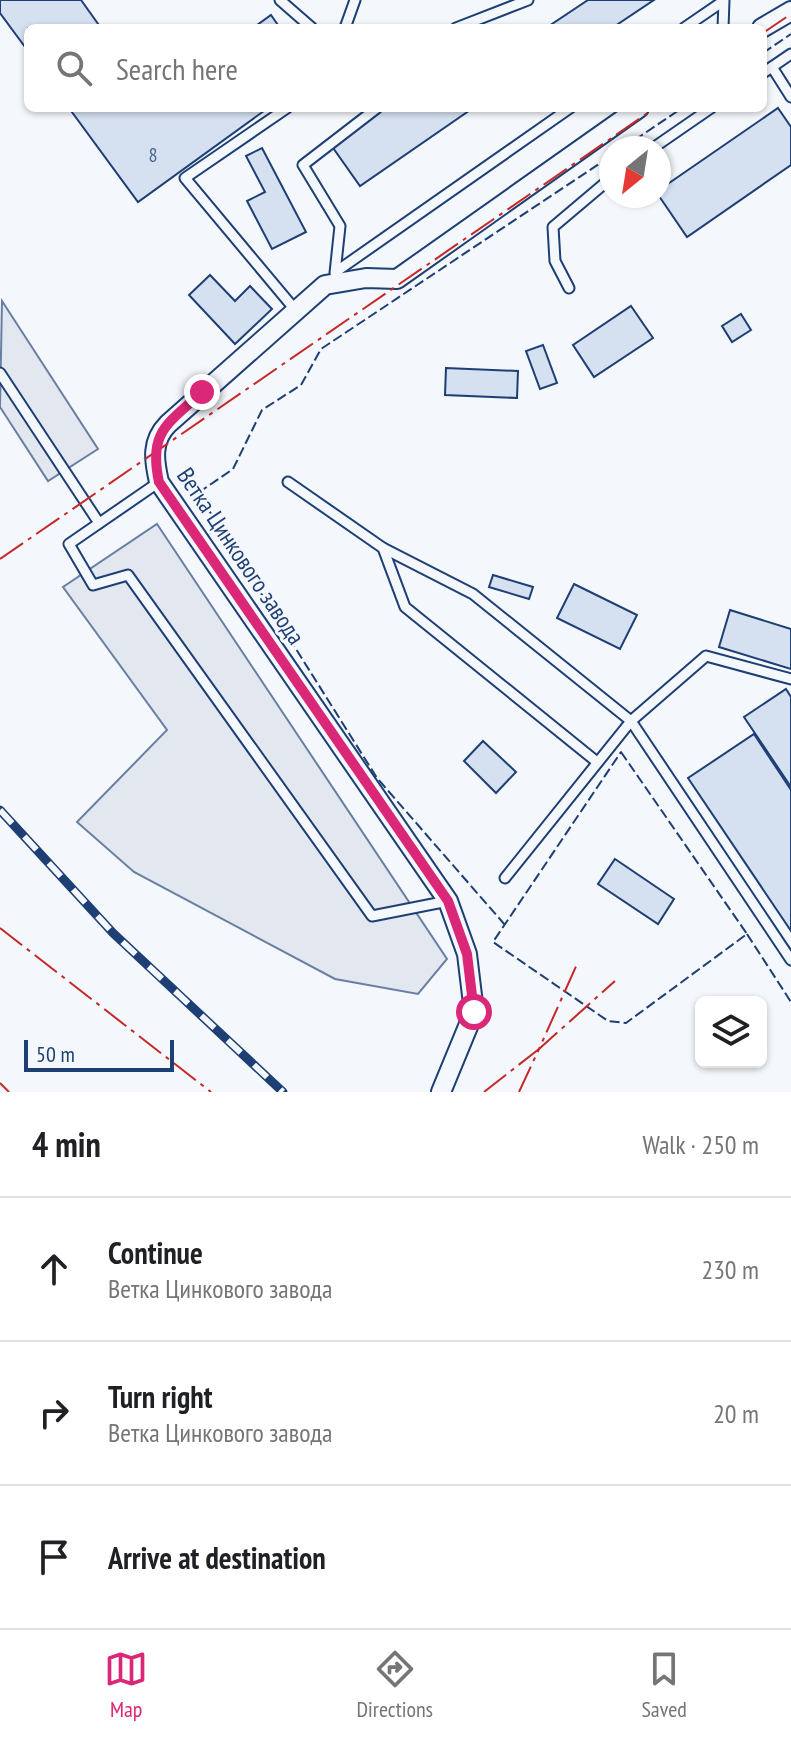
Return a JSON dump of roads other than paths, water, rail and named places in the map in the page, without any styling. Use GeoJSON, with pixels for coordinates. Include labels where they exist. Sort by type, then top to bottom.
{"type":"FeatureCollection","features":[{"type":"Feature","properties":{"kind":"street"},"geometry":{"type":"LineString","coordinates":[[767,25],[791,11]]}},
{"type":"Feature","properties":{"kind":"street"},"geometry":{"type":"LineString","coordinates":[[331,278],[397,279],[633,112]]}},
{"type":"Feature","properties":{"kind":"street","name":"Ветка Цинкового завода"},"geometry":{"type":"LineString","coordinates":[[331,278],[297,312],[202,392],[159,433],[153,457],[159,482],[448,901],[467,954],[474,1012],[454,1068],[441,1092]]}},
{"type":"Feature","properties":{"kind":"lane"},"geometry":{"type":"LineString","coordinates":[[280,0],[307,24]]}},
{"type":"Feature","properties":{"kind":"lane"},"geometry":{"type":"LineString","coordinates":[[346,24],[355,0]]}},
{"type":"Feature","properties":{"kind":"lane"},"geometry":{"type":"LineString","coordinates":[[466,24],[528,0]]}},
{"type":"Feature","properties":{"kind":"lane"},"geometry":{"type":"LineString","coordinates":[[690,24],[723,1]]}},
{"type":"Feature","properties":{"kind":"lane"},"geometry":{"type":"LineString","coordinates":[[723,1],[723,24]]}},
{"type":"Feature","properties":{"kind":"lane"},"geometry":{"type":"LineString","coordinates":[[791,54],[768,70],[791,97]]}},
{"type":"Feature","properties":{"kind":"lane"},"geometry":{"type":"LineString","coordinates":[[281,112],[185,178],[297,312]]}},
{"type":"Feature","properties":{"kind":"lane"},"geometry":{"type":"LineString","coordinates":[[331,278],[340,226],[303,165],[372,112]]}},
{"type":"Feature","properties":{"kind":"lane"},"geometry":{"type":"LineString","coordinates":[[331,278],[564,112]]}},
{"type":"Feature","properties":{"kind":"lane"},"geometry":{"type":"LineString","coordinates":[[670,136],[705,112]]}},
{"type":"Feature","properties":{"kind":"lane"},"geometry":{"type":"LineString","coordinates":[[569,288],[555,261],[553,227],[599,188]]}},
{"type":"Feature","properties":{"kind":"lane"},"geometry":{"type":"LineString","coordinates":[[0,373],[99,523]]}},
{"type":"Feature","properties":{"kind":"lane"},"geometry":{"type":"LineString","coordinates":[[159,482],[69,544],[93,585],[128,575],[372,916],[448,901]]}},
{"type":"Feature","properties":{"kind":"lane"},"geometry":{"type":"LineString","coordinates":[[288,482],[383,548],[473,594],[631,721],[791,960]]}},
{"type":"Feature","properties":{"kind":"lane"},"geometry":{"type":"LineString","coordinates":[[383,548],[405,607],[597,762]]}},
{"type":"Feature","properties":{"kind":"lane"},"geometry":{"type":"LineString","coordinates":[[505,878],[631,721],[706,656],[791,679]]}},
{"type":"Feature","properties":{"kind":"railway"},"geometry":{"type":"LineString","coordinates":[[0,810],[113,933],[283,1092]]}}]}
